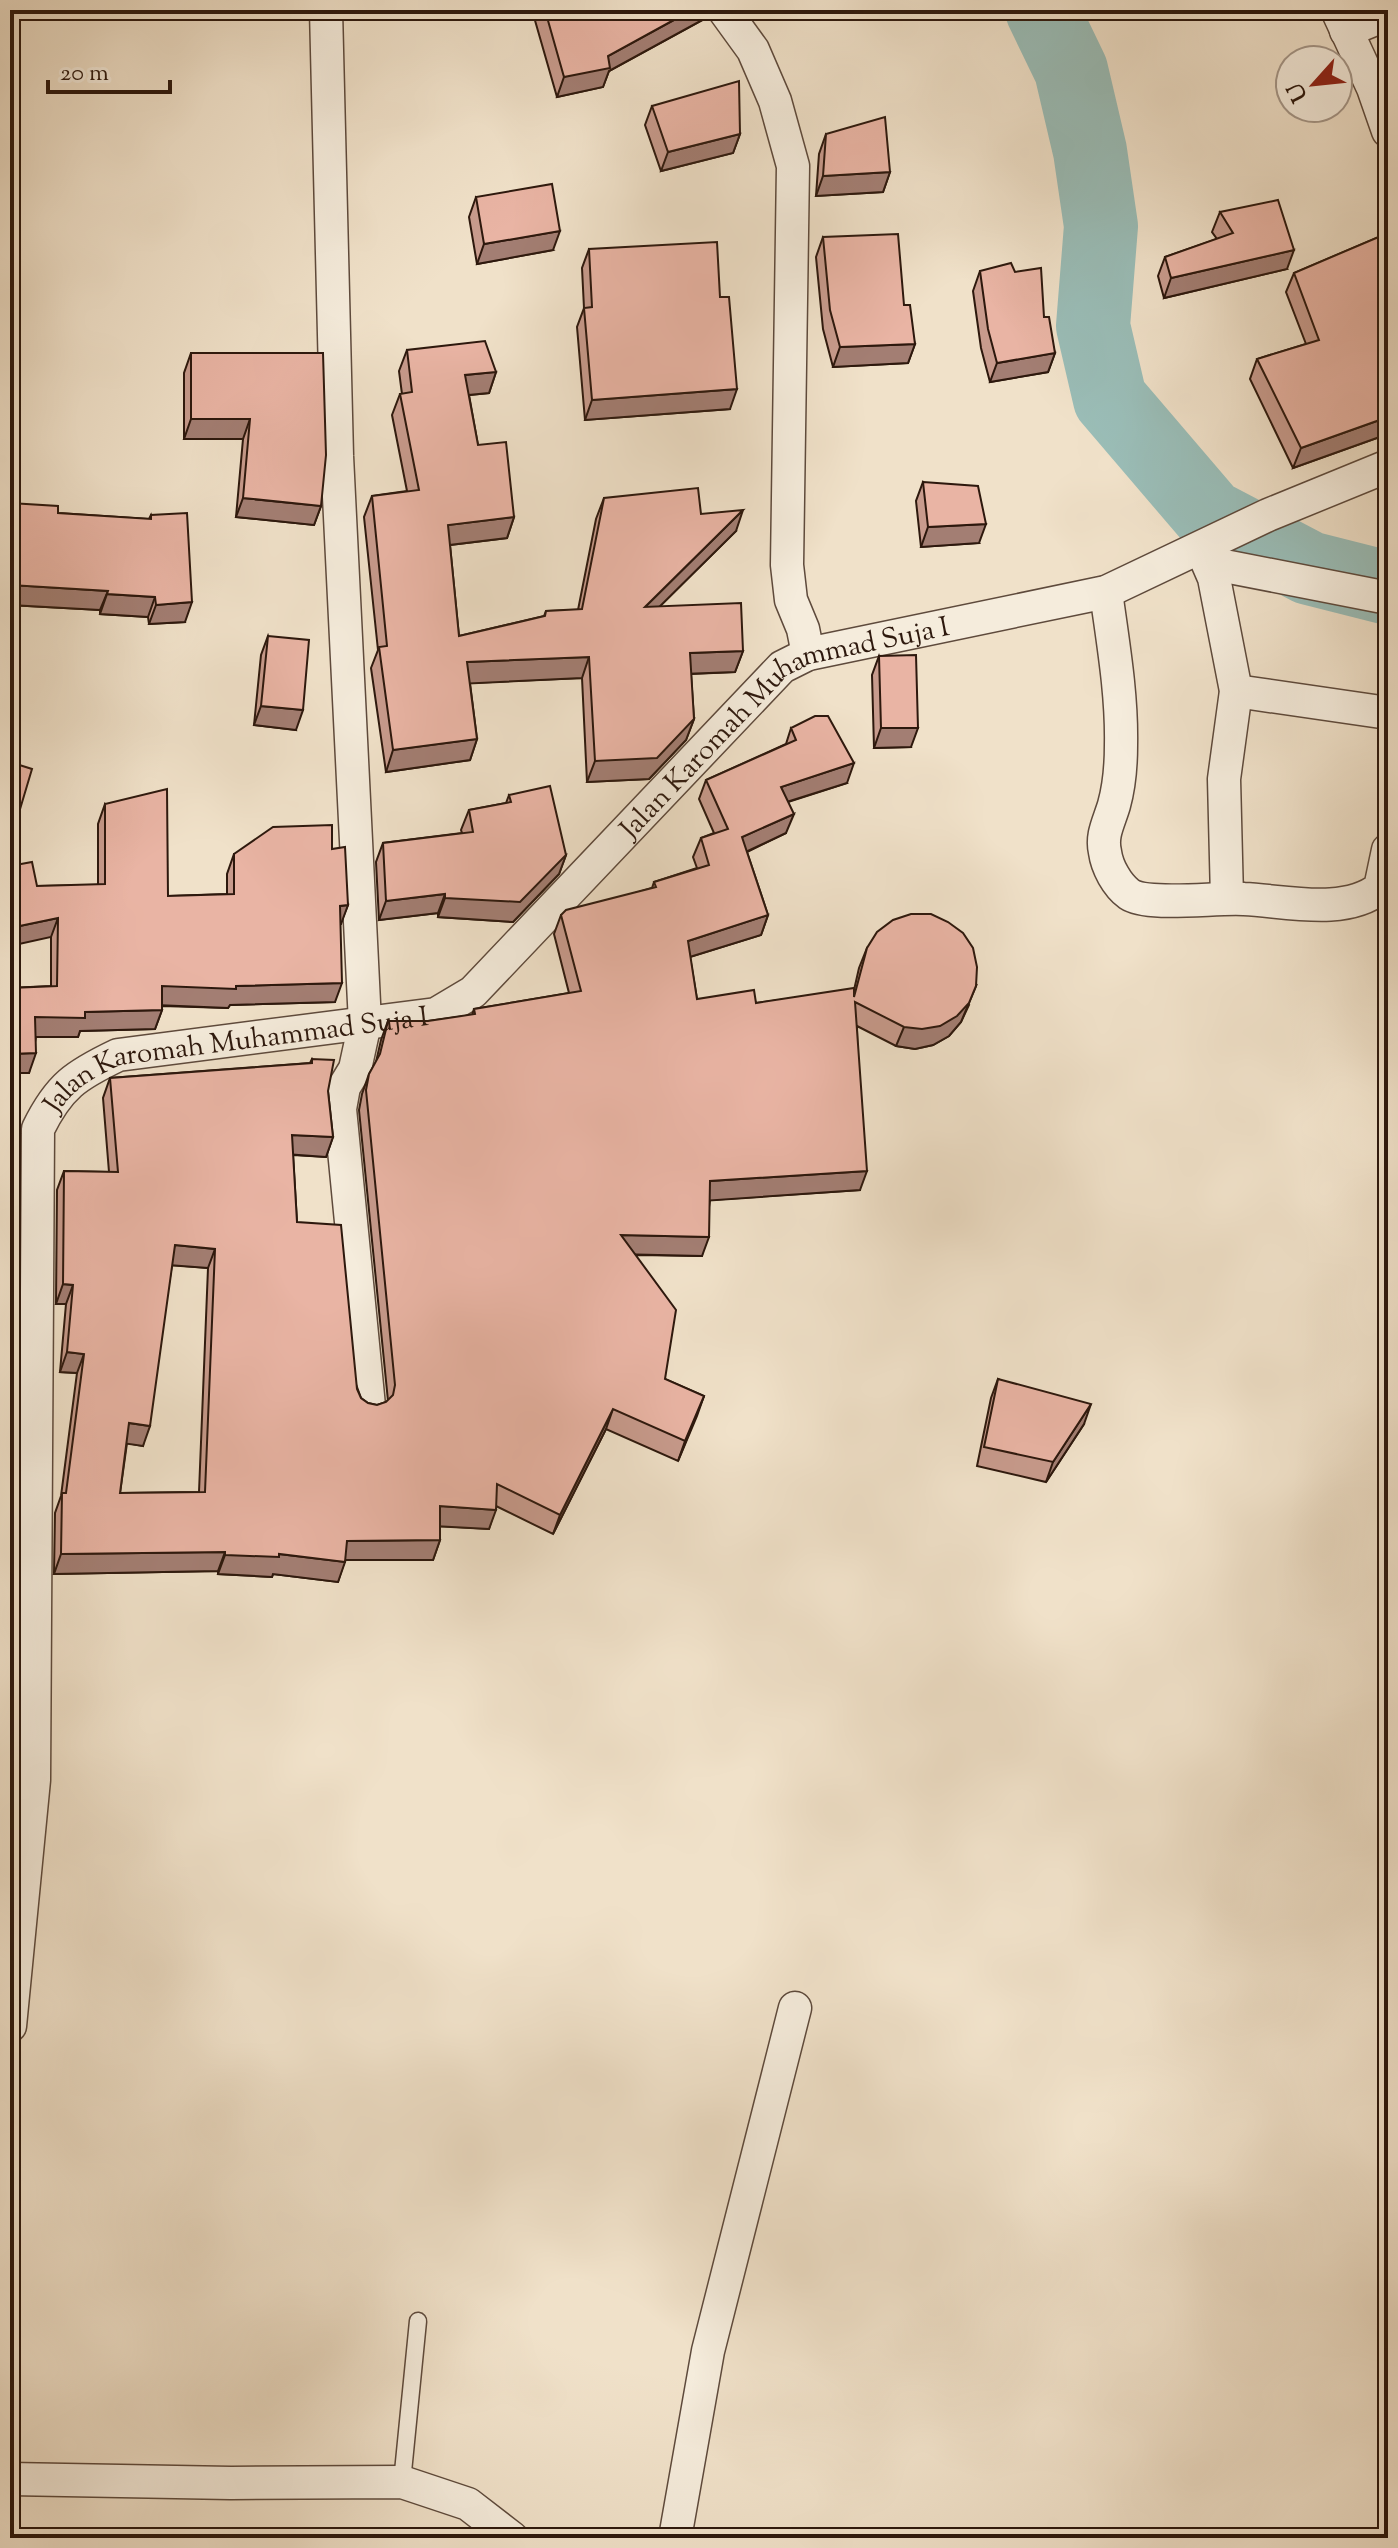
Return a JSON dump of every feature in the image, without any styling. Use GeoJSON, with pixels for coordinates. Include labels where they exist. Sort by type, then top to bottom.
{"type":"FeatureCollection","features":[{"type":"Feature","properties":{"kind":"street"},"geometry":{"type":"LineString","coordinates":[[326,10],[337,456],[365,1023],[355,1069],[344,1087],[340,1109],[369,1406]]}},
{"type":"Feature","properties":{"kind":"street"},"geometry":{"type":"LineString","coordinates":[[724,10],[753,50],[775,101],[793,166],[787,565],[791,600],[803,629],[808,654]]}},
{"type":"Feature","properties":{"kind":"street"},"geometry":{"type":"LineString","coordinates":[[1388,14],[1342,21],[1373,88],[1388,131]]}},
{"type":"Feature","properties":{"kind":"street","name":"Jalan Karomah Muhammad Suja I"},"geometry":{"type":"LineString","coordinates":[[10,2026],[34,1780],[38,1129],[51,1103],[79,1073],[118,1055],[436,1014],[473,992],[782,667],[808,654],[1106,592],[1205,556],[1229,532],[1388,466]]}},
{"type":"Feature","properties":{"kind":"street"},"geometry":{"type":"LineString","coordinates":[[1205,556],[1388,598]]}},
{"type":"Feature","properties":{"kind":"street"},"geometry":{"type":"LineString","coordinates":[[1205,556],[1214,578],[1236,691],[1224,779],[1227,898]]}},
{"type":"Feature","properties":{"kind":"street"},"geometry":{"type":"LineString","coordinates":[[1106,592],[1117,668],[1121,745],[1115,803],[1103,836],[1105,855],[1118,884],[1131,896],[1151,900],[1227,898],[1320,904],[1353,902],[1370,897],[1380,888],[1388,850]]}},
{"type":"Feature","properties":{"kind":"street"},"geometry":{"type":"LineString","coordinates":[[1236,691],[1388,713]]}},
{"type":"Feature","properties":{"kind":"street"},"geometry":{"type":"LineString","coordinates":[[679,2538],[708,2351],[795,2008]]}},
{"type":"Feature","properties":{"kind":"street"},"geometry":{"type":"LineString","coordinates":[[10,2479],[402,2482],[468,2504],[504,2535]]}},
{"type":"Feature","properties":{"kind":"lane"},"geometry":{"type":"LineString","coordinates":[[402,2482],[418,2321]]}},
{"type":"Feature","properties":{"kind":"building"},"geometry":{"type":"Polygon","coordinates":[[[545,10],[692,10],[608,56],[610,68],[564,77],[545,10]]]}},
{"type":"Feature","properties":{"kind":"building"},"geometry":{"type":"Polygon","coordinates":[[[739,81],[740,134],[668,152],[652,106],[739,81]]]}},
{"type":"Feature","properties":{"kind":"building"},"geometry":{"type":"Polygon","coordinates":[[[885,117],[890,172],[823,176],[826,134],[885,117]]]}},
{"type":"Feature","properties":{"kind":"building"},"geometry":{"type":"Polygon","coordinates":[[[552,184],[560,231],[484,244],[476,197],[552,184]]]}},
{"type":"Feature","properties":{"kind":"building"},"geometry":{"type":"Polygon","coordinates":[[[1278,200],[1294,250],[1171,278],[1165,257],[1233,233],[1220,212],[1278,200]]]}},
{"type":"Feature","properties":{"kind":"building"},"geometry":{"type":"Polygon","coordinates":[[[1388,233],[1388,417],[1301,448],[1257,359],[1319,340],[1294,273],[1388,233]]]}},
{"type":"Feature","properties":{"kind":"building"},"geometry":{"type":"Polygon","coordinates":[[[898,234],[904,305],[910,305],[915,344],[840,347],[830,310],[823,237],[898,234]]]}},
{"type":"Feature","properties":{"kind":"building"},"geometry":{"type":"Polygon","coordinates":[[[717,242],[720,297],[729,297],[737,389],[592,400],[584,308],[592,307],[589,249],[717,242]]]}},
{"type":"Feature","properties":{"kind":"building"},"geometry":{"type":"Polygon","coordinates":[[[1011,263],[1015,272],[1041,268],[1044,317],[1049,317],[1055,353],[997,363],[988,329],[980,271],[1011,263]]]}},
{"type":"Feature","properties":{"kind":"building"},"geometry":{"type":"Polygon","coordinates":[[[485,341],[496,372],[465,375],[478,445],[506,442],[514,517],[448,525],[459,636],[545,616],[546,611],[582,609],[604,498],[698,488],[701,514],[743,510],[645,607],[741,603],[743,651],[690,653],[694,719],[657,758],[595,761],[589,657],[467,662],[477,739],[393,750],[379,647],[387,646],[372,496],[419,490],[400,394],[412,392],[407,350],[485,341]]]}},
{"type":"Feature","properties":{"kind":"building"},"geometry":{"type":"Polygon","coordinates":[[[191,353],[323,353],[326,455],[321,506],[243,498],[250,419],[191,419],[191,353]]]}},
{"type":"Feature","properties":{"kind":"building"},"geometry":{"type":"Polygon","coordinates":[[[923,482],[978,486],[986,524],[928,527],[923,482]]]}},
{"type":"Feature","properties":{"kind":"building"},"geometry":{"type":"Polygon","coordinates":[[[10,503],[58,506],[58,513],[151,519],[151,515],[187,513],[192,602],[156,605],[155,597],[11,585],[10,593],[10,503]]]}},
{"type":"Feature","properties":{"kind":"building"},"geometry":{"type":"Polygon","coordinates":[[[268,636],[309,640],[303,710],[261,706],[268,636]]]}},
{"type":"Feature","properties":{"kind":"building"},"geometry":{"type":"Polygon","coordinates":[[[916,655],[918,728],[881,728],[879,656],[916,655]]]}},
{"type":"Feature","properties":{"kind":"building"},"geometry":{"type":"Polygon","coordinates":[[[815,716],[828,716],[854,763],[781,787],[794,814],[742,837],[768,915],[688,941],[697,999],[754,990],[756,1003],[854,988],[854,997],[867,948],[877,932],[893,920],[911,914],[931,914],[963,933],[973,948],[977,967],[976,986],[969,1003],[957,1016],[940,1026],[922,1029],[904,1027],[855,1002],[867,1171],[710,1181],[709,1237],[621,1235],[676,1310],[665,1379],[704,1396],[685,1441],[613,1409],[560,1515],[497,1484],[496,1510],[440,1506],[440,1540],[347,1541],[345,1562],[279,1554],[279,1557],[225,1555],[225,1552],[61,1554],[62,1493],[66,1493],[84,1354],[67,1352],[73,1285],[63,1284],[64,1171],[118,1172],[110,1078],[312,1063],[312,1059],[334,1060],[328,1091],[333,1137],[292,1135],[297,1222],[341,1225],[357,1389],[361,1398],[368,1403],[377,1405],[386,1402],[393,1395],[395,1385],[366,1090],[369,1074],[380,1054],[388,1021],[428,1021],[475,1014],[474,1009],[581,991],[561,915],[566,910],[656,887],[654,882],[709,865],[701,838],[728,829],[706,780],[796,740],[791,728],[815,716]],[[175,1245],[150,1426],[129,1423],[120,1493],[205,1492],[215,1249],[175,1245]]]}},
{"type":"Feature","properties":{"kind":"building"},"geometry":{"type":"Polygon","coordinates":[[[10,762],[32,769],[18,816],[10,815],[10,762]]]}},
{"type":"Feature","properties":{"kind":"building"},"geometry":{"type":"Polygon","coordinates":[[[550,786],[566,855],[520,902],[445,898],[445,894],[386,901],[383,843],[473,832],[469,810],[511,802],[509,795],[550,786]]]}},
{"type":"Feature","properties":{"kind":"building"},"geometry":{"type":"Polygon","coordinates":[[[167,789],[168,896],[234,894],[234,854],[273,827],[332,825],[332,849],[345,847],[348,905],[340,906],[342,983],[236,986],[236,989],[162,986],[162,1010],[85,1012],[85,1018],[35,1017],[36,1053],[10,1054],[10,988],[57,986],[58,918],[10,928],[10,866],[32,862],[37,886],[105,884],[105,804],[167,789]]]}},
{"type":"Feature","properties":{"kind":"building"},"geometry":{"type":"Polygon","coordinates":[[[998,1379],[1091,1404],[1053,1462],[984,1447],[998,1379]]]}},
{"type":"Feature","properties":{"kind":"waterway"},"geometry":{"type":"LineString","coordinates":[[1042,10],[1071,70],[1090,151],[1101,226],[1093,326],[1110,399],[1210,516],[1309,568],[1388,588]]}}]}
